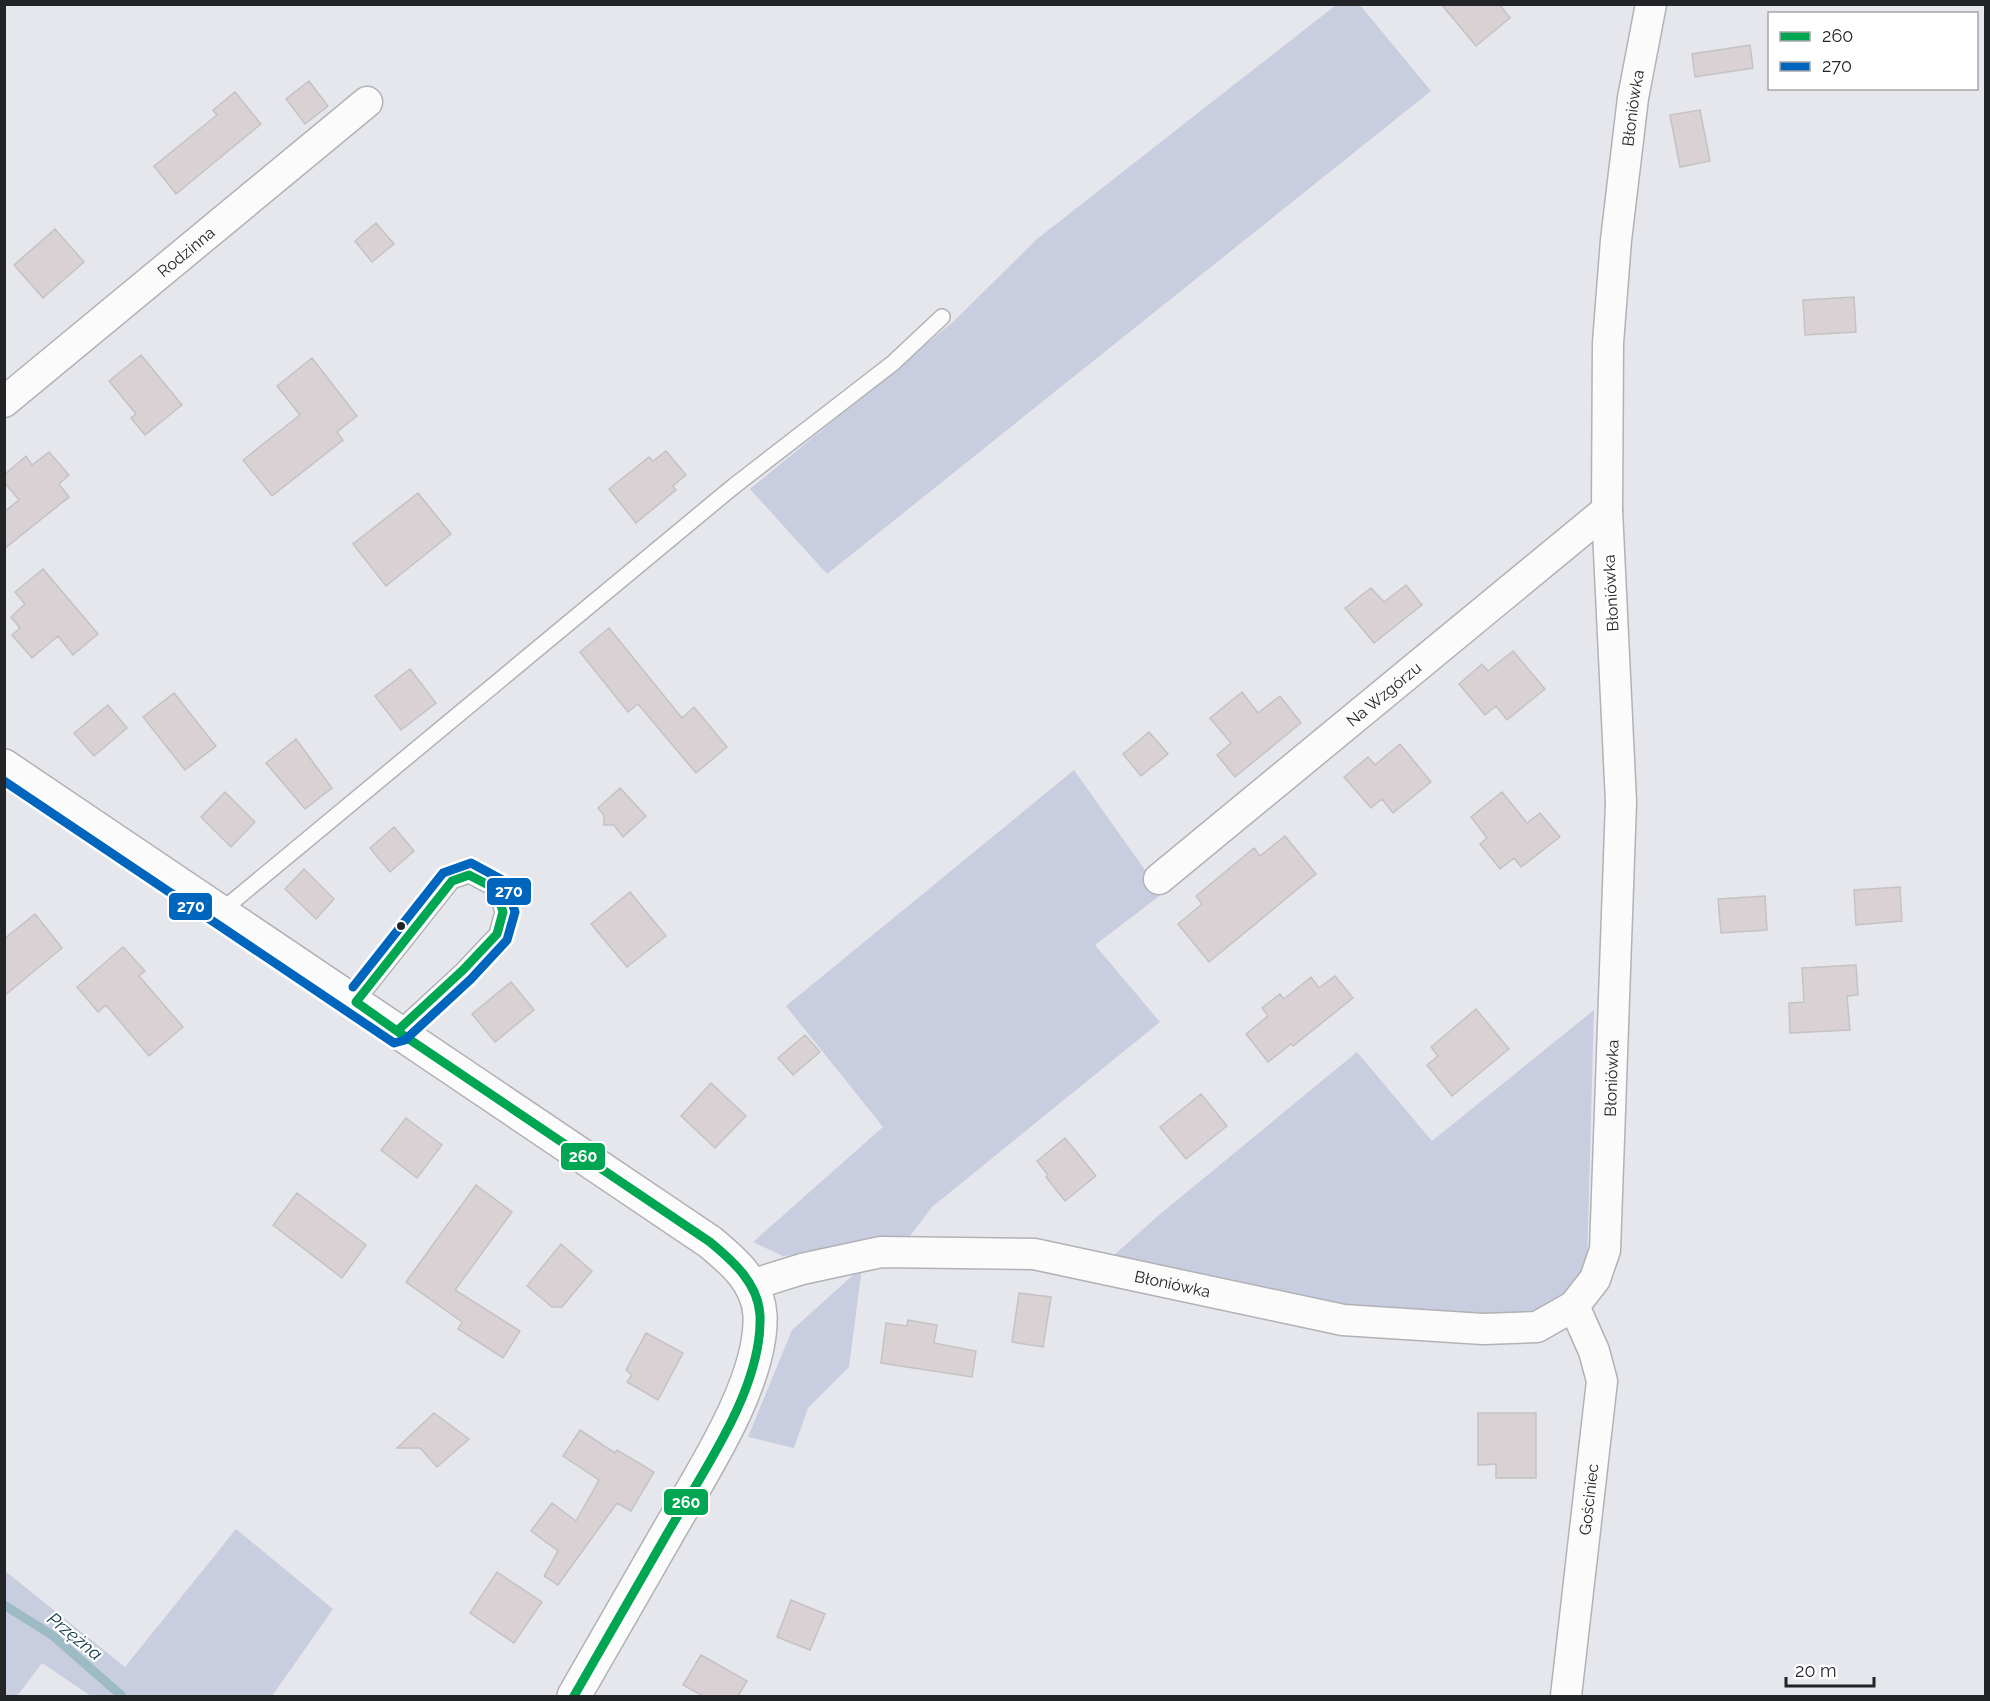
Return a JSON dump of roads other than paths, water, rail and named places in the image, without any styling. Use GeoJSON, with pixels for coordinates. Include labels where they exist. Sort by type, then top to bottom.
{"type":"FeatureCollection","features":[{"type":"Feature","properties":{"kind":"street","name":"Błoniówka"},"geometry":{"type":"LineString","coordinates":[[751,1285],[802,1269],[880,1251],[1022,1254],[1343,1320],[1483,1329],[1537,1327],[1574,1306],[1595,1279],[1605,1250],[1621,802],[1607,510],[1608,343],[1616,240],[1633,98],[1651,4]]}},
{"type":"Feature","properties":{"kind":"street","name":"Rodzinna"},"geometry":{"type":"LineString","coordinates":[[4,402],[367,102]]}},
{"type":"Feature","properties":{"kind":"street","name":"Na Wzgórzu"},"geometry":{"type":"LineString","coordinates":[[1160,879],[1607,510]]}},
{"type":"Feature","properties":{"kind":"street"},"geometry":{"type":"LineString","coordinates":[[4,766],[710,1242],[735,1262],[751,1285],[760,1312],[759,1344],[728,1429],[574,1696]]}},
{"type":"Feature","properties":{"kind":"street","name":"Gościniec"},"geometry":{"type":"LineString","coordinates":[[1566,1696],[1602,1381],[1594,1351],[1574,1306]]}},
{"type":"Feature","properties":{"kind":"lane"},"geometry":{"type":"LineString","coordinates":[[220,912],[734,486],[893,363],[942,317]]}},
{"type":"Feature","properties":{"kind":"lane"},"geometry":{"type":"LineString","coordinates":[[356,1002],[453,881],[469,875],[496,889],[504,912],[497,934],[463,970],[397,1031]]}},
{"type":"Feature","properties":{"kind":"waterway","name":"Przężna"},"geometry":{"type":"LineString","coordinates":[[4,1605],[52,1635],[122,1696]]}}]}
